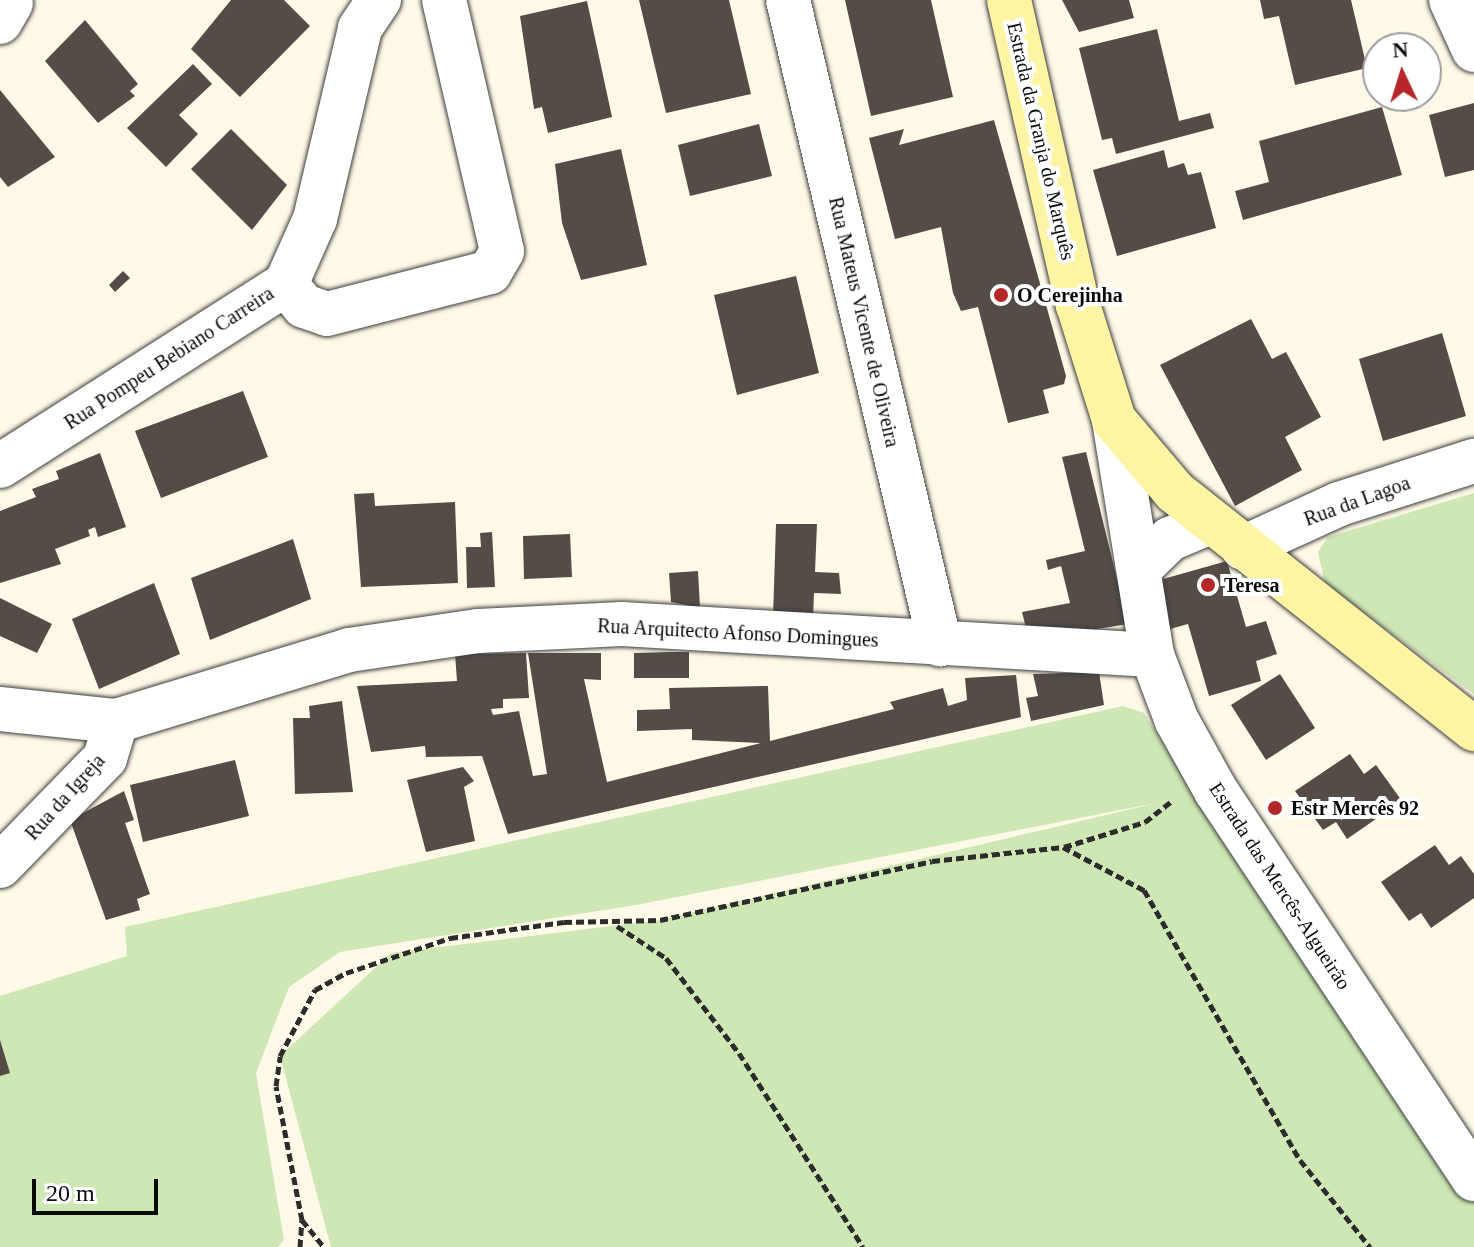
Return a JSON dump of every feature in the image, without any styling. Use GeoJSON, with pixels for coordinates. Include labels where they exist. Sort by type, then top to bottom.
{"type":"FeatureCollection","features":[{"type":"Feature","properties":{"kind":"main road","name":"Estrada da Granja do Marquês"},"geometry":{"type":"LineString","coordinates":[[1009,0],[1078,305],[1114,420],[1226,535],[1474,729]]}},
{"type":"Feature","properties":{"kind":"street"},"geometry":{"type":"LineString","coordinates":[[286,284],[304,306],[327,314],[490,272],[502,251],[444,0]]}},
{"type":"Feature","properties":{"kind":"street","name":"Rua Mateus Vicente de Oliveira"},"geometry":{"type":"LineString","coordinates":[[788,0],[940,644]]}},
{"type":"Feature","properties":{"kind":"street"},"geometry":{"type":"LineString","coordinates":[[1451,0],[1474,50]]}},
{"type":"Feature","properties":{"kind":"street","name":"Rua Pompeu Bebiano Carreira"},"geometry":{"type":"LineString","coordinates":[[0,466],[286,284],[315,219],[359,9]]}},
{"type":"Feature","properties":{"kind":"street","name":"Estrada da Granja do Marquês"},"geometry":{"type":"LineString","coordinates":[[1114,420],[1139,569]]}},
{"type":"Feature","properties":{"kind":"street","name":"Rua da Lagoa"},"geometry":{"type":"LineString","coordinates":[[1139,569],[1170,539],[1226,535],[1339,504],[1474,461]]}},
{"type":"Feature","properties":{"kind":"street","name":"Estrada das Mercês-Algueirão"},"geometry":{"type":"LineString","coordinates":[[1139,569],[1152,655],[1207,774],[1474,1179]]}},
{"type":"Feature","properties":{"kind":"street","name":"Rua Arquitecto Afonso Domingues"},"geometry":{"type":"LineString","coordinates":[[0,709],[116,721],[349,650],[478,631],[622,624],[1152,655]]}},
{"type":"Feature","properties":{"kind":"street","name":"Rua da Igreja"},"geometry":{"type":"LineString","coordinates":[[0,866],[105,758],[116,721]]}},
{"type":"Feature","properties":{"kind":"path"},"geometry":{"type":"LineString","coordinates":[[300,1247],[302,1220],[276,1086],[294,1019],[315,990],[391,953],[450,938],[564,922],[616,926],[751,904],[932,861],[1063,847],[1145,822],[1207,774]]}},
{"type":"Feature","properties":{"kind":"path"},"geometry":{"type":"LineString","coordinates":[[1063,847],[1144,890],[1300,1160],[1370,1247]]}},
{"type":"Feature","properties":{"kind":"path"},"geometry":{"type":"LineString","coordinates":[[616,926],[666,958],[863,1247]]}},
{"type":"Feature","properties":{"kind":"path"},"geometry":{"type":"LineString","coordinates":[[302,1220],[324,1247]]}},
{"type":"Feature","properties":{"kind":"green space"},"geometry":{"type":"Polygon","coordinates":[[[1474,493],[1474,694],[1325,584],[1318,552],[1328,537],[1474,493]]]}},
{"type":"Feature","properties":{"kind":"green space"},"geometry":{"type":"Polygon","coordinates":[[[1123,706],[1144,713],[1195,795],[1474,1174],[1474,1247],[331,1247],[280,1056],[391,953],[660,920],[1161,802],[636,905],[340,952],[289,987],[256,1073],[284,1240],[278,1247],[0,1247],[0,996],[127,956],[125,927],[1123,706]]]}},
{"type":"Feature","properties":{"kind":"building"},"geometry":{"type":"Polygon","coordinates":[[[231,0],[284,0],[310,26],[240,97],[191,49],[231,0]]]}},
{"type":"Feature","properties":{"kind":"building"},"geometry":{"type":"Polygon","coordinates":[[[639,0],[729,0],[751,94],[666,113],[639,0]]]}},
{"type":"Feature","properties":{"kind":"building"},"geometry":{"type":"Polygon","coordinates":[[[845,0],[931,0],[953,97],[871,116],[845,0]]]}},
{"type":"Feature","properties":{"kind":"building"},"geometry":{"type":"Polygon","coordinates":[[[1062,0],[1129,0],[1134,18],[1079,32],[1062,0]]]}},
{"type":"Feature","properties":{"kind":"building"},"geometry":{"type":"Polygon","coordinates":[[[1260,0],[1351,0],[1362,47],[1362,69],[1295,85],[1279,16],[1264,19],[1260,0]]]}},
{"type":"Feature","properties":{"kind":"building"},"geometry":{"type":"Polygon","coordinates":[[[587,1],[612,117],[548,133],[542,107],[534,109],[520,16],[587,1]]]}},
{"type":"Feature","properties":{"kind":"building"},"geometry":{"type":"Polygon","coordinates":[[[85,20],[138,84],[130,91],[135,96],[98,123],[45,61],[85,20]]]}},
{"type":"Feature","properties":{"kind":"building"},"geometry":{"type":"Polygon","coordinates":[[[1157,29],[1179,121],[1210,113],[1214,128],[1116,154],[1112,138],[1102,140],[1079,48],[1157,29]]]}},
{"type":"Feature","properties":{"kind":"building"},"geometry":{"type":"Polygon","coordinates":[[[193,64],[212,84],[179,115],[198,134],[166,167],[127,128],[193,64]]]}},
{"type":"Feature","properties":{"kind":"building"},"geometry":{"type":"Polygon","coordinates":[[[0,90],[55,157],[8,187],[0,177],[0,90]]]}},
{"type":"Feature","properties":{"kind":"building"},"geometry":{"type":"Polygon","coordinates":[[[1474,103],[1474,170],[1445,177],[1429,115],[1474,103]]]}},
{"type":"Feature","properties":{"kind":"building"},"geometry":{"type":"Polygon","coordinates":[[[1364,112],[1383,112],[1402,175],[1243,220],[1235,191],[1269,182],[1259,141],[1364,112]]]}},
{"type":"Feature","properties":{"kind":"building"},"geometry":{"type":"Polygon","coordinates":[[[994,120],[1066,376],[1064,384],[1043,390],[1049,413],[1008,423],[978,307],[961,311],[953,293],[941,227],[895,239],[869,138],[904,129],[899,145],[994,120]]]}},
{"type":"Feature","properties":{"kind":"building"},"geometry":{"type":"Polygon","coordinates":[[[759,124],[772,176],[690,196],[678,145],[759,124]]]}},
{"type":"Feature","properties":{"kind":"building"},"geometry":{"type":"Polygon","coordinates":[[[231,129],[287,185],[252,230],[191,169],[231,129]]]}},
{"type":"Feature","properties":{"kind":"building"},"geometry":{"type":"Polygon","coordinates":[[[621,149],[647,265],[581,280],[562,223],[555,164],[621,149]]]}},
{"type":"Feature","properties":{"kind":"building"},"geometry":{"type":"Polygon","coordinates":[[[1164,150],[1168,168],[1184,163],[1188,175],[1201,172],[1216,228],[1117,256],[1093,170],[1164,150]]]}},
{"type":"Feature","properties":{"kind":"building"},"geometry":{"type":"Polygon","coordinates":[[[123,271],[130,278],[115,292],[109,285],[123,271]]]}},
{"type":"Feature","properties":{"kind":"building"},"geometry":{"type":"Polygon","coordinates":[[[796,276],[819,373],[737,395],[714,295],[796,276]]]}},
{"type":"Feature","properties":{"kind":"building"},"geometry":{"type":"Polygon","coordinates":[[[1251,319],[1272,359],[1286,352],[1321,417],[1285,437],[1302,470],[1235,506],[1160,365],[1251,319]]]}},
{"type":"Feature","properties":{"kind":"building"},"geometry":{"type":"Polygon","coordinates":[[[1442,333],[1466,416],[1383,441],[1359,359],[1442,333]]]}},
{"type":"Feature","properties":{"kind":"building"},"geometry":{"type":"Polygon","coordinates":[[[243,391],[268,457],[161,498],[135,431],[243,391]]]}},
{"type":"Feature","properties":{"kind":"building"},"geometry":{"type":"Polygon","coordinates":[[[1086,452],[1128,624],[1029,640],[1022,612],[1070,603],[1061,566],[1048,570],[1046,560],[1085,551],[1062,457],[1086,452]]]}},
{"type":"Feature","properties":{"kind":"building"},"geometry":{"type":"Polygon","coordinates":[[[100,453],[126,527],[98,537],[95,527],[88,530],[90,536],[55,549],[61,564],[0,583],[0,511],[36,497],[32,489],[59,479],[56,471],[100,453]]]}},
{"type":"Feature","properties":{"kind":"building"},"geometry":{"type":"Polygon","coordinates":[[[374,493],[375,506],[455,502],[458,583],[361,587],[354,494],[374,493]]]}},
{"type":"Feature","properties":{"kind":"building"},"geometry":{"type":"Polygon","coordinates":[[[776,524],[817,524],[815,572],[839,573],[841,594],[814,593],[813,618],[773,617],[776,524]]]}},
{"type":"Feature","properties":{"kind":"building"},"geometry":{"type":"Polygon","coordinates":[[[492,532],[495,587],[467,588],[466,547],[481,547],[480,533],[492,532]]]}},
{"type":"Feature","properties":{"kind":"building"},"geometry":{"type":"Polygon","coordinates":[[[570,534],[572,577],[524,579],[523,536],[570,534]]]}},
{"type":"Feature","properties":{"kind":"building"},"geometry":{"type":"Polygon","coordinates":[[[293,539],[311,599],[210,640],[191,578],[293,539]]]}},
{"type":"Feature","properties":{"kind":"building"},"geometry":{"type":"Polygon","coordinates":[[[1227,561],[1246,627],[1266,621],[1277,654],[1256,661],[1261,681],[1209,696],[1188,624],[1170,629],[1156,581],[1227,561]]]}},
{"type":"Feature","properties":{"kind":"building"},"geometry":{"type":"Polygon","coordinates":[[[698,571],[700,608],[671,602],[669,573],[698,571]]]}},
{"type":"Feature","properties":{"kind":"building"},"geometry":{"type":"Polygon","coordinates":[[[154,583],[180,654],[99,689],[72,619],[154,583]]]}},
{"type":"Feature","properties":{"kind":"building"},"geometry":{"type":"Polygon","coordinates":[[[0,598],[52,624],[37,653],[0,636],[0,598]]]}},
{"type":"Feature","properties":{"kind":"building"},"geometry":{"type":"Polygon","coordinates":[[[689,652],[689,678],[634,678],[634,653],[689,652]]]}},
{"type":"Feature","properties":{"kind":"building"},"geometry":{"type":"Polygon","coordinates":[[[526,653],[529,698],[503,699],[503,708],[491,709],[493,715],[519,711],[533,776],[547,774],[528,653],[601,653],[601,680],[584,679],[607,782],[761,743],[692,740],[692,729],[637,731],[637,710],[670,709],[669,688],[768,686],[770,741],[894,709],[890,702],[943,688],[948,706],[967,700],[965,678],[1016,675],[1021,717],[508,834],[482,756],[426,757],[425,746],[371,752],[357,686],[457,681],[455,654],[526,653]]]}},
{"type":"Feature","properties":{"kind":"building"},"geometry":{"type":"Polygon","coordinates":[[[1099,672],[1104,705],[1031,721],[1026,698],[1038,696],[1033,674],[1099,672]]]}},
{"type":"Feature","properties":{"kind":"building"},"geometry":{"type":"Polygon","coordinates":[[[1280,674],[1315,728],[1266,760],[1231,705],[1280,674]]]}},
{"type":"Feature","properties":{"kind":"building"},"geometry":{"type":"Polygon","coordinates":[[[342,701],[353,792],[295,794],[293,718],[310,718],[309,706],[342,701]]]}},
{"type":"Feature","properties":{"kind":"building"},"geometry":{"type":"Polygon","coordinates":[[[1350,754],[1364,774],[1376,765],[1402,801],[1347,839],[1336,822],[1323,830],[1295,791],[1350,754]]]}},
{"type":"Feature","properties":{"kind":"building"},"geometry":{"type":"Polygon","coordinates":[[[235,760],[249,816],[143,842],[130,785],[235,760]]]}},
{"type":"Feature","properties":{"kind":"building"},"geometry":{"type":"Polygon","coordinates":[[[463,767],[474,781],[464,787],[475,841],[426,852],[407,780],[463,767]]]}},
{"type":"Feature","properties":{"kind":"building"},"geometry":{"type":"Polygon","coordinates":[[[124,791],[134,820],[125,823],[150,894],[137,899],[140,910],[106,920],[70,820],[124,791]]]}},
{"type":"Feature","properties":{"kind":"building"},"geometry":{"type":"Polygon","coordinates":[[[1435,845],[1449,865],[1461,856],[1474,874],[1474,898],[1431,928],[1421,913],[1409,921],[1381,882],[1435,845]]]}},
{"type":"Feature","properties":{"kind":"building"},"geometry":{"type":"Polygon","coordinates":[[[0,1040],[10,1073],[0,1076],[0,1040]]]}},
{"type":"Feature","properties":{"kind":"place","name":"O Cerejinha"},"geometry":{"type":"Point","coordinates":[1001,295]}},
{"type":"Feature","properties":{"kind":"place","name":"Teresa"},"geometry":{"type":"Point","coordinates":[1208,585]}},
{"type":"Feature","properties":{"kind":"place","name":"Estr Mercês 92"},"geometry":{"type":"Point","coordinates":[1275,808]}}]}
